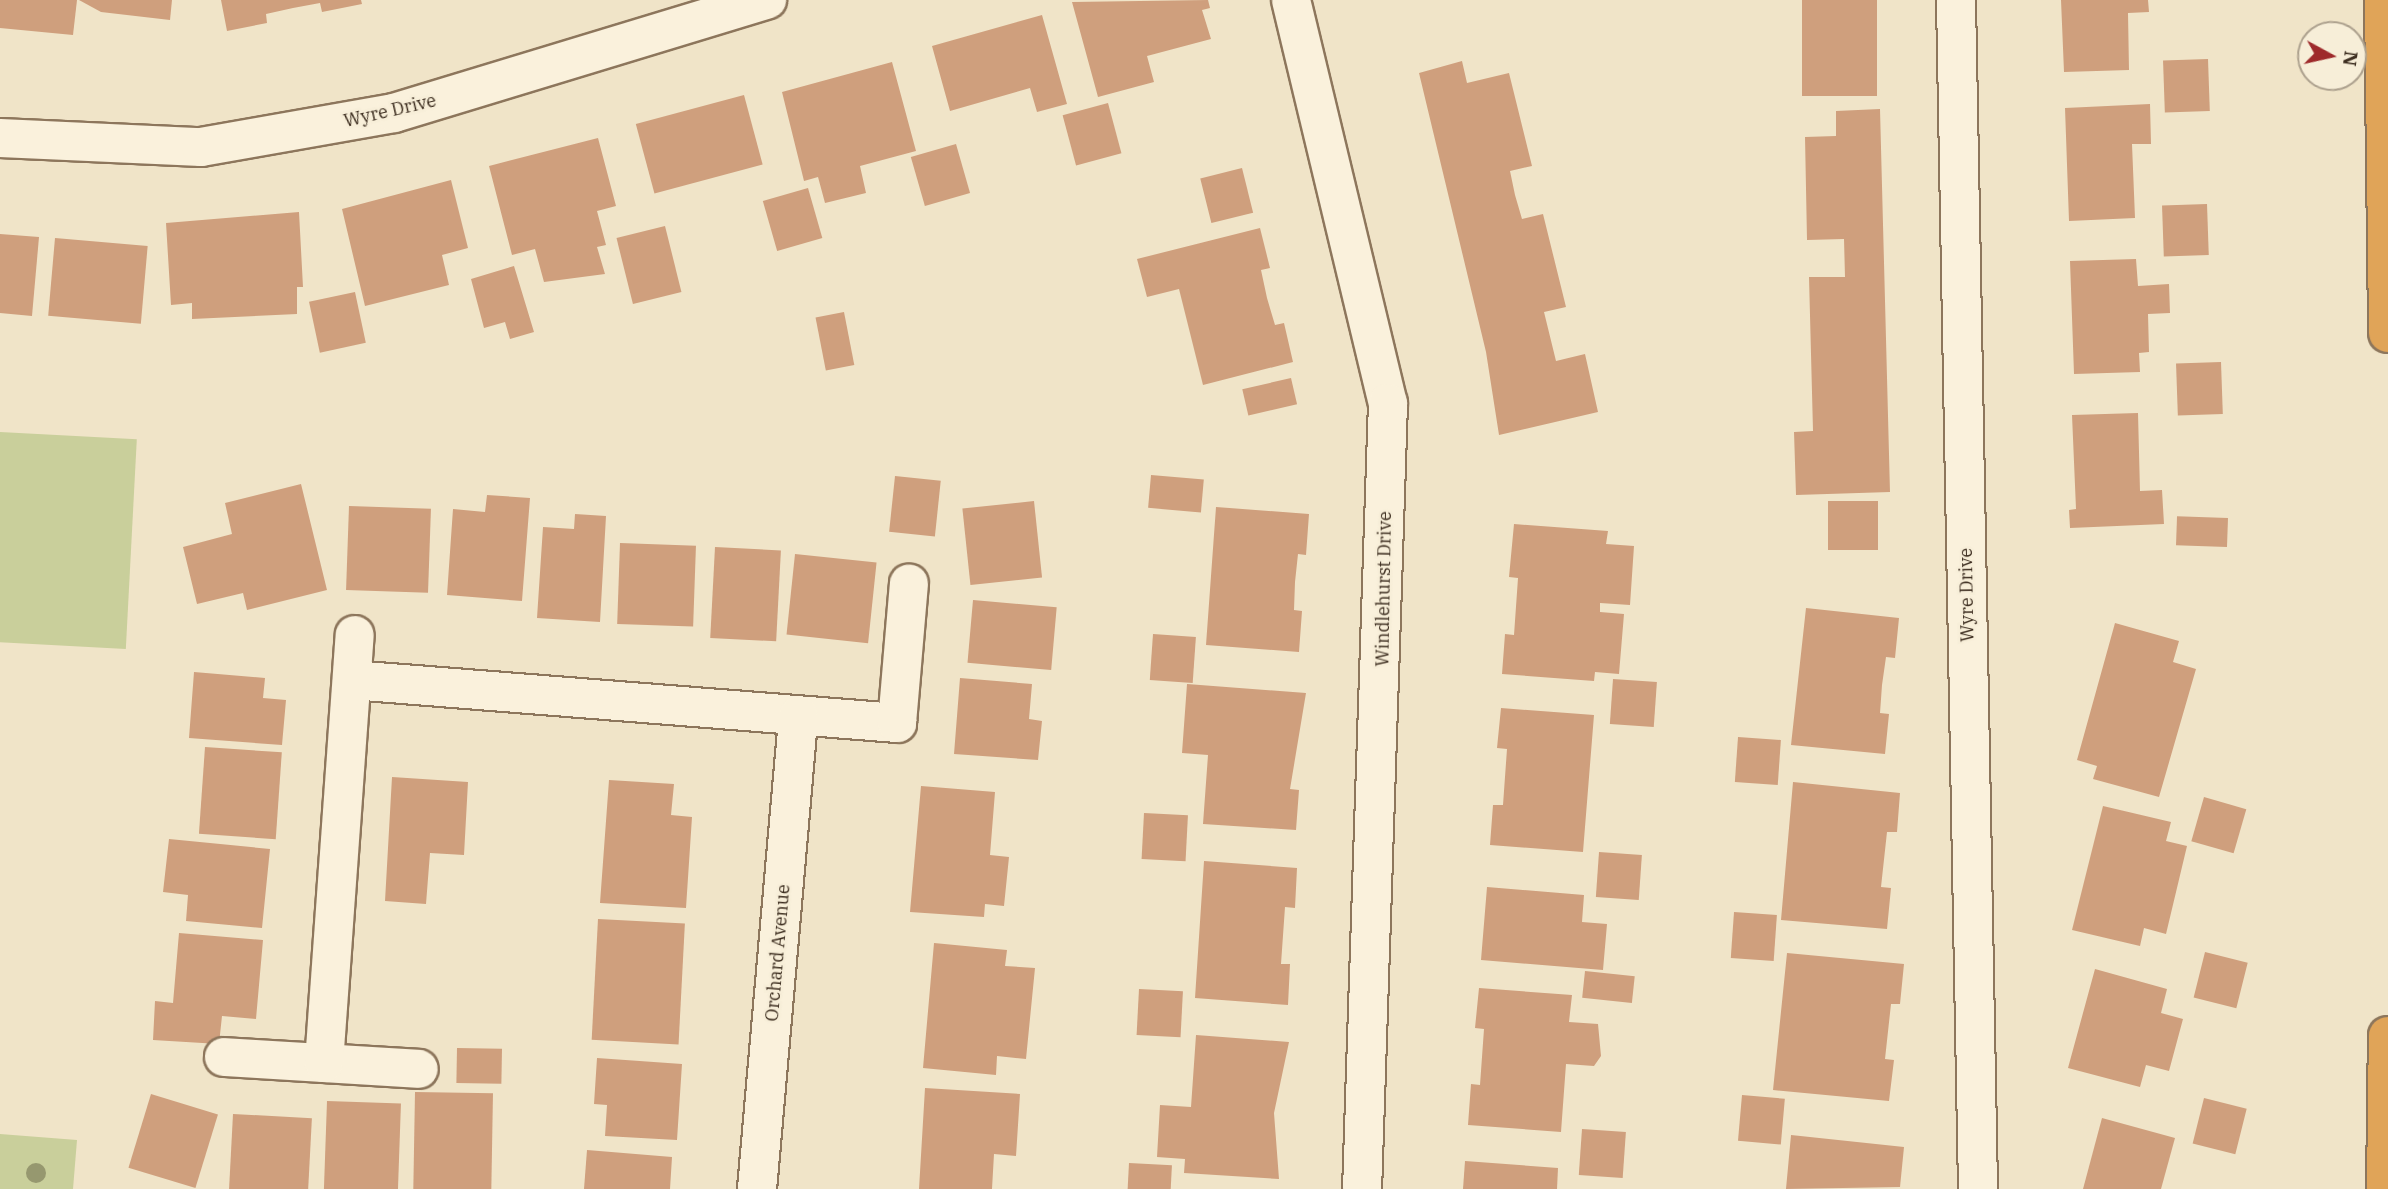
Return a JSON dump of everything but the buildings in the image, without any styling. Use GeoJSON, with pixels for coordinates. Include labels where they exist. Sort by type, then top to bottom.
{"type":"FeatureCollection","features":[{"type":"Feature","properties":{"kind":"highway"},"geometry":{"type":"LineString","coordinates":[[2384,0],[2388,333]]}},
{"type":"Feature","properties":{"kind":"highway"},"geometry":{"type":"LineString","coordinates":[[2386,1189],[2388,1036]]}},
{"type":"Feature","properties":{"kind":"street","name":"Wyre Drive"},"geometry":{"type":"LineString","coordinates":[[0,138],[201,148],[394,113],[767,0]]}},
{"type":"Feature","properties":{"kind":"street","name":"Windlehurst Drive"},"geometry":{"type":"LineString","coordinates":[[1291,0],[1388,403],[1362,1189]]}},
{"type":"Feature","properties":{"kind":"street","name":"Wyre Drive"},"geometry":{"type":"LineString","coordinates":[[1956,0],[1978,1189]]}},
{"type":"Feature","properties":{"kind":"street"},"geometry":{"type":"LineString","coordinates":[[352,680],[897,723],[909,584]]}},
{"type":"Feature","properties":{"kind":"street"},"geometry":{"type":"LineString","coordinates":[[324,1063],[355,635]]}},
{"type":"Feature","properties":{"kind":"street","name":"Orchard Avenue"},"geometry":{"type":"LineString","coordinates":[[757,1189],[798,716]]}},
{"type":"Feature","properties":{"kind":"street"},"geometry":{"type":"LineString","coordinates":[[224,1058],[419,1069]]}},
{"type":"Feature","properties":{"kind":"green space"},"geometry":{"type":"Polygon","coordinates":[[[0,432],[137,439],[126,649],[0,642],[0,432]]]}},
{"type":"Feature","properties":{"kind":"green space"},"geometry":{"type":"Polygon","coordinates":[[[0,1134],[77,1140],[73,1189],[0,1189],[0,1134]]]}}]}
